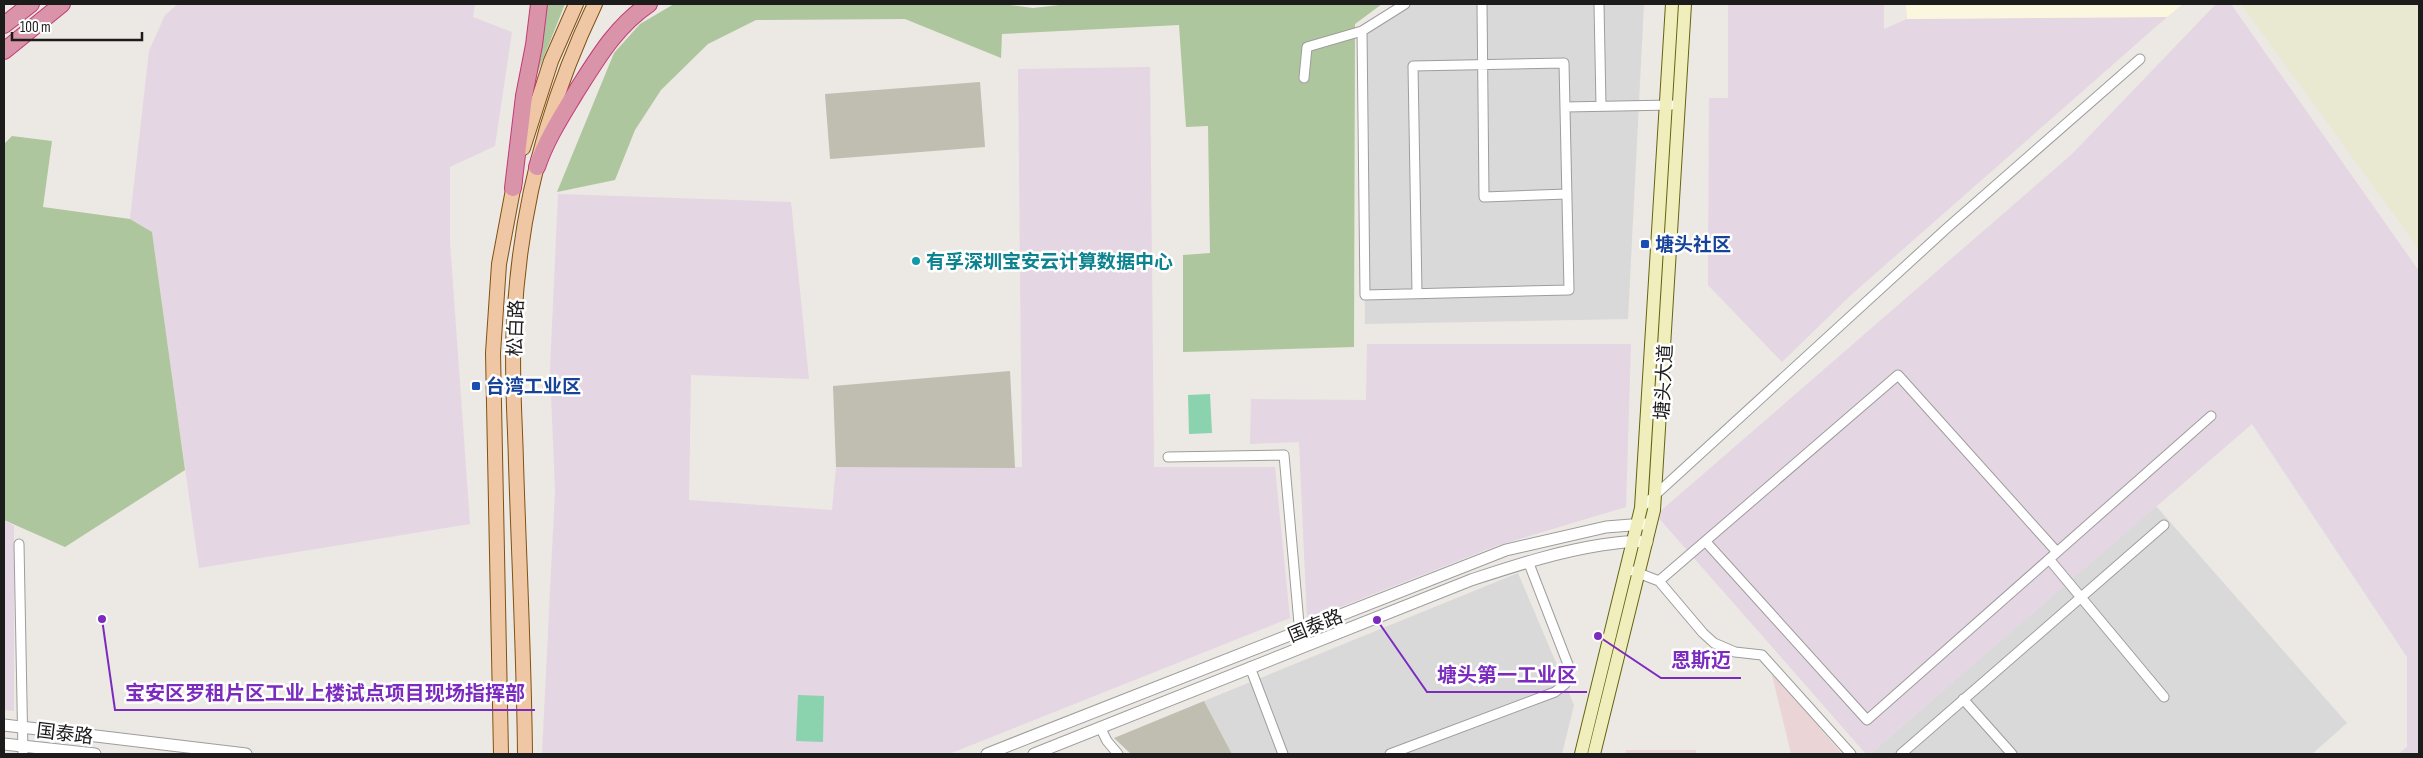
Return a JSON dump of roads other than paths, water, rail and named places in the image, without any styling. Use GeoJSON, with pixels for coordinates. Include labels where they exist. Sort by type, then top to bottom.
{"type":"FeatureCollection","features":[{"type":"Feature","properties":{"kind":"highway"},"geometry":{"type":"LineString","coordinates":[[4,25],[32,4]]}},
{"type":"Feature","properties":{"kind":"highway"},"geometry":{"type":"LineString","coordinates":[[4,51],[62,4]]}},
{"type":"Feature","properties":{"kind":"highway"},"geometry":{"type":"LineString","coordinates":[[513,188],[524,96],[534,45],[539,4]]}},
{"type":"Feature","properties":{"kind":"highway"},"geometry":{"type":"LineString","coordinates":[[536,167],[554,128],[604,48],[624,24],[649,4]]}},
{"type":"Feature","properties":{"kind":"main road","name":"松白路"},"geometry":{"type":"LineString","coordinates":[[501,754],[493,353],[499,264],[513,188],[541,90],[561,35],[576,4]]}},
{"type":"Feature","properties":{"kind":"main road","name":"松白路"},"geometry":{"type":"LineString","coordinates":[[526,750],[514,326],[520,260],[536,167],[561,85],[595,4]]}},
{"type":"Feature","properties":{"kind":"main road","name":"塘头大道"},"geometry":{"type":"LineString","coordinates":[[1594,754],[1647,542],[1656,494],[1673,105],[1672,4]]}},
{"type":"Feature","properties":{"kind":"main road","name":"塘头大道"},"geometry":{"type":"LineString","coordinates":[[1581,754],[1641,508],[1673,105],[1685,4]]}},
{"type":"Feature","properties":{"kind":"main road"},"geometry":{"type":"LineString","coordinates":[[494,754],[500,727]]}},
{"type":"Feature","properties":{"kind":"street"},"geometry":{"type":"LineString","coordinates":[[1304,78],[1307,47],[1362,31],[1405,4]]}},
{"type":"Feature","properties":{"kind":"street"},"geometry":{"type":"LineString","coordinates":[[1482,4],[1484,197],[1567,194]]}},
{"type":"Feature","properties":{"kind":"street"},"geometry":{"type":"LineString","coordinates":[[1599,4],[1601,106]]}},
{"type":"Feature","properties":{"kind":"street"},"geometry":{"type":"LineString","coordinates":[[1362,31],[1365,295],[1417,294],[1569,290],[1564,63],[1413,66],[1417,294]]}},
{"type":"Feature","properties":{"kind":"street"},"geometry":{"type":"LineString","coordinates":[[1641,508],[1947,228],[2140,59]]}},
{"type":"Feature","properties":{"kind":"street"},"geometry":{"type":"LineString","coordinates":[[1565,107],[1673,105]]}},
{"type":"Feature","properties":{"kind":"street"},"geometry":{"type":"LineString","coordinates":[[1659,582],[1898,375],[2057,552]]}},
{"type":"Feature","properties":{"kind":"street"},"geometry":{"type":"LineString","coordinates":[[1706,542],[1867,720],[2211,416]]}},
{"type":"Feature","properties":{"kind":"street"},"geometry":{"type":"LineString","coordinates":[[1168,456],[1284,455],[1301,646]]}},
{"type":"Feature","properties":{"kind":"street","name":"国泰路"},"geometry":{"type":"LineString","coordinates":[[987,754],[1506,550],[1606,527],[1638,524],[1651,525]]}},
{"type":"Feature","properties":{"kind":"street"},"geometry":{"type":"LineString","coordinates":[[1901,754],[2164,525]]}},
{"type":"Feature","properties":{"kind":"street","name":"国泰路"},"geometry":{"type":"LineString","coordinates":[[1034,754],[1470,580],[1568,550],[1634,540],[1647,542]]}},
{"type":"Feature","properties":{"kind":"street"},"geometry":{"type":"LineString","coordinates":[[19,544],[23,750]]}},
{"type":"Feature","properties":{"kind":"street"},"geometry":{"type":"LineString","coordinates":[[2049,559],[2164,697]]}},
{"type":"Feature","properties":{"kind":"street"},"geometry":{"type":"LineString","coordinates":[[1390,754],[1555,692],[1565,684],[1568,667],[1528,561]]}},
{"type":"Feature","properties":{"kind":"street"},"geometry":{"type":"LineString","coordinates":[[1626,569],[1659,582],[1703,634],[1714,643],[1735,652],[1762,655],[1772,663],[1851,754]]}},
{"type":"Feature","properties":{"kind":"street"},"geometry":{"type":"LineString","coordinates":[[1250,667],[1283,754]]}},
{"type":"Feature","properties":{"kind":"street"},"geometry":{"type":"LineString","coordinates":[[1963,699],[2012,754]]}},
{"type":"Feature","properties":{"kind":"street","name":"国泰路"},"geometry":{"type":"LineString","coordinates":[[4,725],[246,754]]}},
{"type":"Feature","properties":{"kind":"street"},"geometry":{"type":"LineString","coordinates":[[1100,727],[1106,741],[1118,754]]}},
{"type":"Feature","properties":{"kind":"street","name":"国泰路"},"geometry":{"type":"LineString","coordinates":[[4,744],[23,750],[95,754]]}},
{"type":"Feature","properties":{"kind":"place","name":"塘头社区"},"geometry":{"type":"Point","coordinates":[1645,244]}},
{"type":"Feature","properties":{"kind":"place","name":"有孚深圳宝安云计算数据中心"},"geometry":{"type":"Point","coordinates":[916,261]}},
{"type":"Feature","properties":{"kind":"place","name":"台湾工业区"},"geometry":{"type":"Point","coordinates":[476,386]}},
{"type":"Feature","properties":{"kind":"place","name":"宝安区罗租片区工业上楼试点项目现场指挥部"},"geometry":{"type":"Point","coordinates":[102,619]}},
{"type":"Feature","properties":{"kind":"place","name":"塘头第一工业区"},"geometry":{"type":"Point","coordinates":[1377,620]}},
{"type":"Feature","properties":{"kind":"place","name":"恩斯迈"},"geometry":{"type":"Point","coordinates":[1598,636]}}]}
